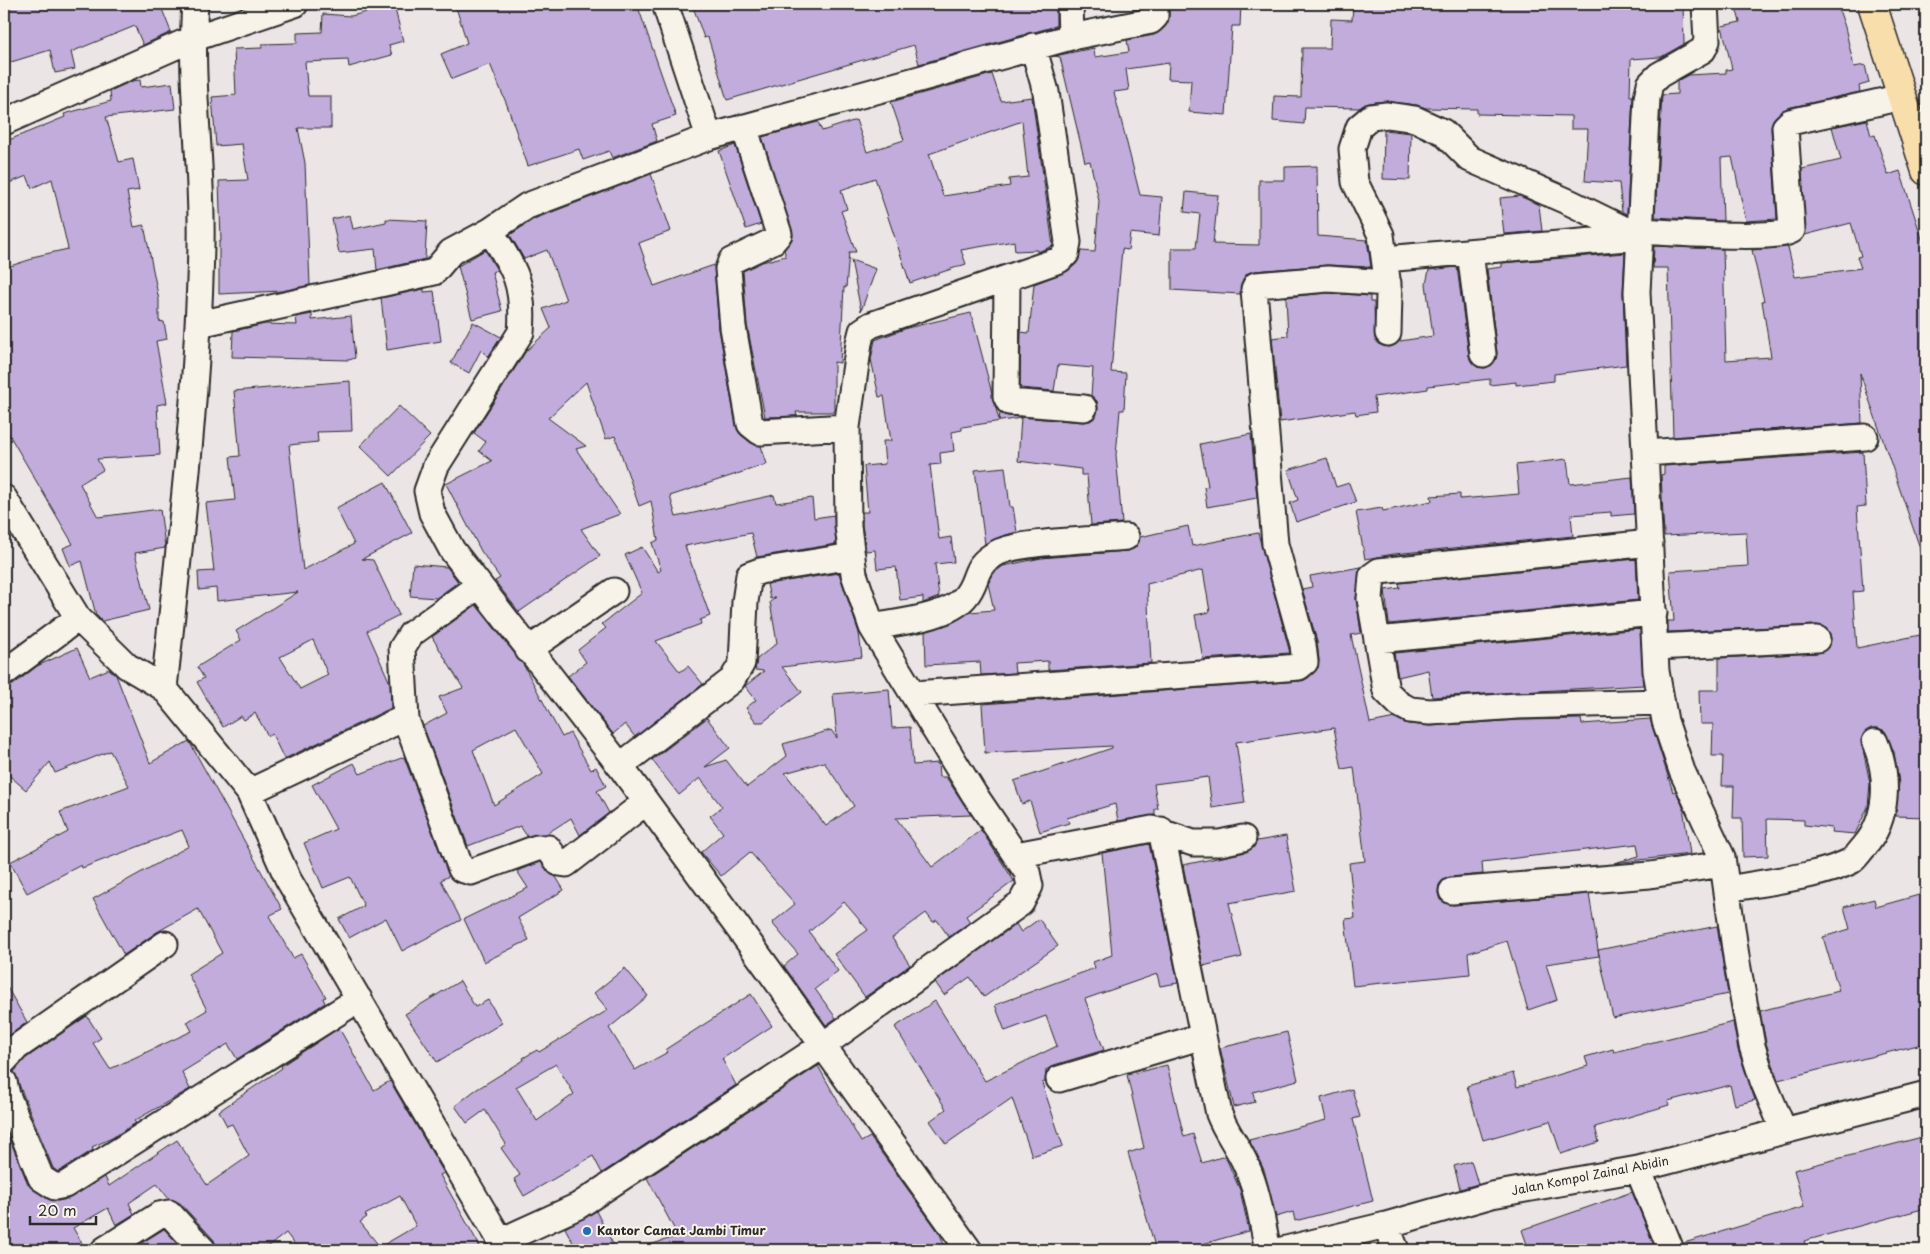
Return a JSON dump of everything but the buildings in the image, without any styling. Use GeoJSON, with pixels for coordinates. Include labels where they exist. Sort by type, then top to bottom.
{"type":"FeatureCollection","features":[{"type":"Feature","properties":{"kind":"main road"},"geometry":{"type":"LineString","coordinates":[[1872,4],[1926,171]]}},
{"type":"Feature","properties":{"kind":"street"},"geometry":{"type":"LineString","coordinates":[[164,688],[199,324],[201,242],[192,39],[194,4]]}},
{"type":"Feature","properties":{"kind":"street"},"geometry":{"type":"LineString","coordinates":[[4,122],[192,39],[295,4]]}},
{"type":"Feature","properties":{"kind":"street"},"geometry":{"type":"LineString","coordinates":[[665,4],[709,137]]}},
{"type":"Feature","properties":{"kind":"street"},"geometry":{"type":"LineString","coordinates":[[1070,4],[1071,37]]}},
{"type":"Feature","properties":{"kind":"street"},"geometry":{"type":"LineString","coordinates":[[199,324],[434,272],[451,252],[527,206],[709,137],[1033,46],[1151,20],[1155,17],[1155,4]]}},
{"type":"Feature","properties":{"kind":"street"},"geometry":{"type":"LineString","coordinates":[[1705,4],[1707,41],[1703,50],[1659,75],[1650,84],[1647,98],[1637,292],[1656,647],[1661,702],[1682,771],[1705,818],[1724,864],[1737,963],[1752,1046],[1763,1081],[1784,1130]]}},
{"type":"Feature","properties":{"kind":"street"},"geometry":{"type":"LineString","coordinates":[[4,498],[78,618],[127,666],[164,688],[249,792],[288,880],[503,1245],[578,1206],[822,1046],[1021,903],[1030,886],[1027,872],[974,794],[872,627],[854,574],[848,526],[847,427],[862,331],[871,325],[1059,260],[1066,254],[1068,242],[1046,92],[1033,46]]}},
{"type":"Feature","properties":{"kind":"street"},"geometry":{"type":"LineString","coordinates":[[914,694],[1300,667],[1305,662],[1303,645],[1275,544],[1254,289],[1256,285],[1386,271],[1470,252],[1640,234],[1788,234],[1792,230],[1785,126],[1790,122],[1902,97]]}},
{"type":"Feature","properties":{"kind":"street"},"geometry":{"type":"LineString","coordinates":[[1388,333],[1386,271],[1381,236],[1376,222],[1355,182],[1352,149],[1359,127],[1371,117],[1387,115],[1415,119],[1443,132],[1470,159],[1640,234]]}},
{"type":"Feature","properties":{"kind":"street"},"geometry":{"type":"LineString","coordinates":[[744,127],[779,234],[773,241],[731,261],[728,269],[733,327],[750,424],[760,432],[847,427]]}},
{"type":"Feature","properties":{"kind":"street"},"geometry":{"type":"LineString","coordinates":[[490,230],[504,252],[520,286],[523,306],[521,332],[436,466],[427,491],[432,513],[452,550],[478,586],[620,766],[969,1250]]}},
{"type":"Feature","properties":{"kind":"street"},"geometry":{"type":"LineString","coordinates":[[1470,252],[1483,354]]}},
{"type":"Feature","properties":{"kind":"street"},"geometry":{"type":"LineString","coordinates":[[1008,279],[1006,396],[1009,402],[1084,408]]}},
{"type":"Feature","properties":{"kind":"street"},"geometry":{"type":"LineString","coordinates":[[1646,453],[1865,437]]}},
{"type":"Feature","properties":{"kind":"street"},"geometry":{"type":"LineString","coordinates":[[872,627],[954,608],[966,597],[981,563],[999,551],[1026,546],[1126,537]]}},
{"type":"Feature","properties":{"kind":"street"},"geometry":{"type":"LineString","coordinates":[[1650,543],[1379,571],[1372,576],[1370,599],[1386,691],[1399,704],[1410,710],[1430,712],[1517,706],[1661,702]]}},
{"type":"Feature","properties":{"kind":"street"},"geometry":{"type":"LineString","coordinates":[[620,766],[732,680],[742,663],[745,602],[749,575],[760,571],[852,556]]}},
{"type":"Feature","properties":{"kind":"street"},"geometry":{"type":"LineString","coordinates":[[478,586],[411,634],[402,648],[406,720],[462,869],[471,872],[537,848],[548,848],[559,863],[566,864],[646,802]]}},
{"type":"Feature","properties":{"kind":"street"},"geometry":{"type":"LineString","coordinates":[[528,650],[614,591]]}},
{"type":"Feature","properties":{"kind":"street"},"geometry":{"type":"LineString","coordinates":[[1377,640],[1654,613]]}},
{"type":"Feature","properties":{"kind":"street"},"geometry":{"type":"LineString","coordinates":[[4,673],[78,618]]}},
{"type":"Feature","properties":{"kind":"street"},"geometry":{"type":"LineString","coordinates":[[4,649],[51,638]]}},
{"type":"Feature","properties":{"kind":"street"},"geometry":{"type":"LineString","coordinates":[[1656,647],[1817,639]]}},
{"type":"Feature","properties":{"kind":"street"},"geometry":{"type":"LineString","coordinates":[[249,792],[396,722],[406,720]]}},
{"type":"Feature","properties":{"kind":"street"},"geometry":{"type":"LineString","coordinates":[[1728,889],[1825,870],[1853,860],[1874,836],[1884,805],[1884,773],[1875,742]]}},
{"type":"Feature","properties":{"kind":"street"},"geometry":{"type":"LineString","coordinates":[[1016,855],[1136,832],[1161,830],[1193,843],[1220,843],[1243,838]]}},
{"type":"Feature","properties":{"kind":"street"},"geometry":{"type":"LineString","coordinates":[[1161,830],[1219,1114],[1246,1165],[1257,1198],[1268,1250]]}},
{"type":"Feature","properties":{"kind":"street"},"geometry":{"type":"LineString","coordinates":[[1452,891],[1650,875],[1724,864]]}},
{"type":"Feature","properties":{"kind":"street"},"geometry":{"type":"LineString","coordinates":[[4,1061],[16,1046],[165,944]]}},
{"type":"Feature","properties":{"kind":"street"},"geometry":{"type":"LineString","coordinates":[[4,1082],[7,1095],[41,1178],[55,1187],[65,1185],[359,999]]}},
{"type":"Feature","properties":{"kind":"street"},"geometry":{"type":"LineString","coordinates":[[1060,1079],[1203,1036]]}},
{"type":"Feature","properties":{"kind":"street","name":"Jalan Kompol Zainal Abidin"},"geometry":{"type":"LineString","coordinates":[[1282,1250],[1386,1226],[1492,1195],[1638,1169],[1926,1094]]}},
{"type":"Feature","properties":{"kind":"street"},"geometry":{"type":"LineString","coordinates":[[1638,1169],[1671,1250]]}},
{"type":"Feature","properties":{"kind":"street"},"geometry":{"type":"LineString","coordinates":[[104,1250],[159,1215],[169,1213],[203,1250]]}},
{"type":"Feature","properties":{"kind":"street"},"geometry":{"type":"LineString","coordinates":[[1386,1226],[1396,1250]]}},
{"type":"Feature","properties":{"kind":"place","name":"Kantor Camat Jambi Timur"},"geometry":{"type":"Point","coordinates":[587,1231]}}]}
